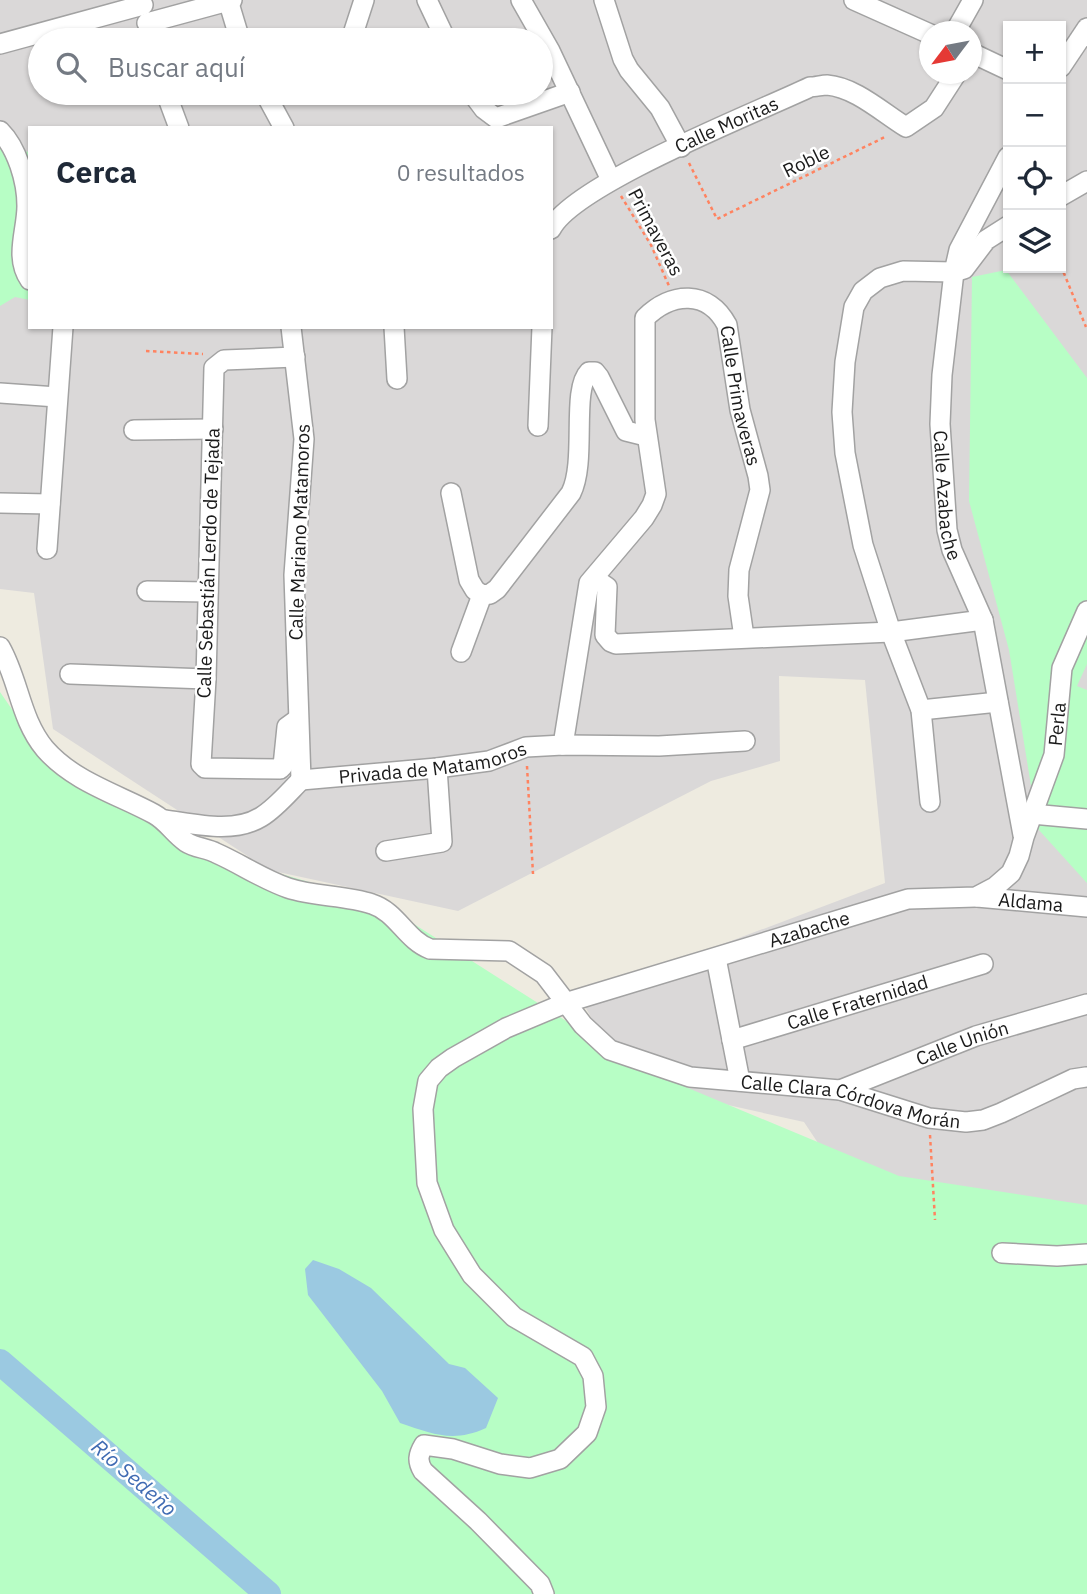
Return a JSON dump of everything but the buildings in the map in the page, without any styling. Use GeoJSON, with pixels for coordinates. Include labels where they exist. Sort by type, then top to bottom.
{"type":"FeatureCollection","features":[{"type":"Feature","properties":{"kind":"street"},"geometry":{"type":"LineString","coordinates":[[87,28],[229,0],[237,28]]}},
{"type":"Feature","properties":{"kind":"street"},"geometry":{"type":"LineString","coordinates":[[355,28],[364,0]]}},
{"type":"Feature","properties":{"kind":"street"},"geometry":{"type":"LineString","coordinates":[[427,0],[440,28]]}},
{"type":"Feature","properties":{"kind":"street"},"geometry":{"type":"LineString","coordinates":[[521,0],[538,28]]}},
{"type":"Feature","properties":{"kind":"street"},"geometry":{"type":"LineString","coordinates":[[604,0],[622,59],[660,108],[681,146]]}},
{"type":"Feature","properties":{"kind":"street"},"geometry":{"type":"LineString","coordinates":[[854,0],[919,29]]}},
{"type":"Feature","properties":{"kind":"street"},"geometry":{"type":"LineString","coordinates":[[961,21],[973,0]]}},
{"type":"Feature","properties":{"kind":"street"},"geometry":{"type":"LineString","coordinates":[[1066,60],[1087,28]]}},
{"type":"Feature","properties":{"kind":"street"},"geometry":{"type":"LineString","coordinates":[[0,44],[28,39]]}},
{"type":"Feature","properties":{"kind":"street"},"geometry":{"type":"LineString","coordinates":[[553,58],[611,180]]}},
{"type":"Feature","properties":{"kind":"street"},"geometry":{"type":"LineString","coordinates":[[982,58],[1003,68]]}},
{"type":"Feature","properties":{"kind":"street"},"geometry":{"type":"LineString","coordinates":[[906,127],[934,108],[950,84]]}},
{"type":"Feature","properties":{"kind":"street","name":"Calle Moritas"},"geometry":{"type":"LineString","coordinates":[[553,226],[568,210],[611,180],[810,87],[826,85],[854,94],[906,127]]}},
{"type":"Feature","properties":{"kind":"street"},"geometry":{"type":"LineString","coordinates":[[553,98],[570,92]]}},
{"type":"Feature","properties":{"kind":"street"},"geometry":{"type":"LineString","coordinates":[[170,105],[178,126]]}},
{"type":"Feature","properties":{"kind":"street"},"geometry":{"type":"LineString","coordinates":[[272,105],[283,126]]}},
{"type":"Feature","properties":{"kind":"street"},"geometry":{"type":"LineString","coordinates":[[481,105],[496,118],[533,105]]}},
{"type":"Feature","properties":{"kind":"street"},"geometry":{"type":"LineString","coordinates":[[0,131],[13,147],[18,159],[25,193],[27,204],[21,259],[23,270],[28,276]]}},
{"type":"Feature","properties":{"kind":"street","name":"Calle Azabache"},"geometry":{"type":"LineString","coordinates":[[1003,166],[958,250],[942,375],[940,425],[947,530],[982,620],[1024,837]]}},
{"type":"Feature","properties":{"kind":"street"},"geometry":{"type":"LineString","coordinates":[[1066,193],[1087,181]]}},
{"type":"Feature","properties":{"kind":"street"},"geometry":{"type":"LineString","coordinates":[[930,802],[921,710],[891,632],[863,545],[845,453],[842,412],[845,362],[855,307],[863,291],[880,278],[903,271],[954,272],[964,269],[986,240],[1003,229]]}},
{"type":"Feature","properties":{"kind":"street","name":"Calle Primaveras"},"geometry":{"type":"LineString","coordinates":[[674,299],[693,298],[712,305],[727,325],[740,411],[758,476],[759,502],[739,570],[738,596],[744,637]]}},
{"type":"Feature","properties":{"kind":"street"},"geometry":{"type":"LineString","coordinates":[[563,744],[589,583],[652,505],[656,494],[646,436],[645,318],[656,307],[674,299]]}},
{"type":"Feature","properties":{"kind":"street"},"geometry":{"type":"LineString","coordinates":[[47,549],[64,329]]}},
{"type":"Feature","properties":{"kind":"street","name":"Calle Mariano Matamoros"},"geometry":{"type":"LineString","coordinates":[[291,329],[304,439],[294,575],[301,780]]}},
{"type":"Feature","properties":{"kind":"street"},"geometry":{"type":"LineString","coordinates":[[396,329],[397,379]]}},
{"type":"Feature","properties":{"kind":"street"},"geometry":{"type":"LineString","coordinates":[[538,426],[542,329]]}},
{"type":"Feature","properties":{"kind":"street"},"geometry":{"type":"LineString","coordinates":[[218,363],[224,360],[295,357]]}},
{"type":"Feature","properties":{"kind":"street","name":"Calle Sebastián Lerdo de Tejada"},"geometry":{"type":"LineString","coordinates":[[218,363],[214,368],[206,678],[201,764],[205,768],[281,769],[286,727],[298,719]]}},
{"type":"Feature","properties":{"kind":"street"},"geometry":{"type":"LineString","coordinates":[[451,493],[468,580],[482,595],[490,594],[497,589],[571,493],[577,481],[581,385],[589,372],[595,372],[599,377],[626,431],[646,436]]}},
{"type":"Feature","properties":{"kind":"street"},"geometry":{"type":"LineString","coordinates":[[0,393],[57,397]]}},
{"type":"Feature","properties":{"kind":"street"},"geometry":{"type":"LineString","coordinates":[[134,430],[213,429]]}},
{"type":"Feature","properties":{"kind":"street"},"geometry":{"type":"LineString","coordinates":[[0,503],[50,504]]}},
{"type":"Feature","properties":{"kind":"street"},"geometry":{"type":"LineString","coordinates":[[594,578],[607,587],[605,635],[611,642],[891,632],[982,620]]}},
{"type":"Feature","properties":{"kind":"street"},"geometry":{"type":"LineString","coordinates":[[147,591],[208,592]]}},
{"type":"Feature","properties":{"kind":"street"},"geometry":{"type":"LineString","coordinates":[[461,652],[482,595]]}},
{"type":"Feature","properties":{"kind":"street","name":"Perla"},"geometry":{"type":"LineString","coordinates":[[1024,837],[1054,755],[1062,668],[1087,611]]}},
{"type":"Feature","properties":{"kind":"street"},"geometry":{"type":"LineString","coordinates":[[0,647],[7,660],[27,721],[46,750],[70,771],[105,792],[165,820],[205,825],[246,823],[261,817],[301,780]]}},
{"type":"Feature","properties":{"kind":"street"},"geometry":{"type":"LineString","coordinates":[[70,674],[206,678]]}},
{"type":"Feature","properties":{"kind":"street"},"geometry":{"type":"LineString","coordinates":[[921,710],[998,702]]}},
{"type":"Feature","properties":{"kind":"street","name":"Privada de Matamoros"},"geometry":{"type":"LineString","coordinates":[[301,780],[489,761],[526,747],[563,744],[659,746],[745,741]]}},
{"type":"Feature","properties":{"kind":"street"},"geometry":{"type":"LineString","coordinates":[[386,851],[442,842],[437,768]]}},
{"type":"Feature","properties":{"kind":"street"},"geometry":{"type":"LineString","coordinates":[[1032,814],[1087,819]]}},
{"type":"Feature","properties":{"kind":"street"},"geometry":{"type":"LineString","coordinates":[[165,820],[190,844],[215,852],[268,880],[291,889],[371,903],[383,909],[420,945],[430,948],[509,951],[544,974],[568,1002]]}},
{"type":"Feature","properties":{"kind":"street"},"geometry":{"type":"LineString","coordinates":[[976,897],[995,887],[1011,873],[1024,837]]}},
{"type":"Feature","properties":{"kind":"street","name":"Azabache"},"geometry":{"type":"LineString","coordinates":[[544,1594],[540,1584],[478,1521],[423,1471],[418,1463],[419,1454],[424,1445],[453,1449],[500,1464],[530,1468],[560,1459],[587,1433],[596,1407],[593,1376],[583,1357],[513,1317],[472,1275],[444,1230],[427,1184],[423,1109],[428,1081],[439,1068],[506,1028],[568,1002],[908,899],[976,897]]}},
{"type":"Feature","properties":{"kind":"street","name":"Aldama"},"geometry":{"type":"LineString","coordinates":[[976,897],[1087,907]]}},
{"type":"Feature","properties":{"kind":"street"},"geometry":{"type":"LineString","coordinates":[[716,958],[740,1081]]}},
{"type":"Feature","properties":{"kind":"street","name":"Calle Fraternidad"},"geometry":{"type":"LineString","coordinates":[[732,1040],[984,964]]}},
{"type":"Feature","properties":{"kind":"street","name":"Calle Clara Córdova Morán"},"geometry":{"type":"LineString","coordinates":[[568,1002],[583,1025],[610,1050],[690,1077],[841,1090],[929,1118],[966,1122],[982,1120],[1073,1079],[1086,1077]]}},
{"type":"Feature","properties":{"kind":"street","name":"Calle Unión"},"geometry":{"type":"LineString","coordinates":[[841,1090],[976,1036],[1087,1004]]}},
{"type":"Feature","properties":{"kind":"street"},"geometry":{"type":"LineString","coordinates":[[1002,1253],[1057,1256],[1087,1254]]}},
{"type":"Feature","properties":{"kind":"path","name":"Roble"},"geometry":{"type":"LineString","coordinates":[[681,146],[717,219],[906,127]]}},
{"type":"Feature","properties":{"kind":"path","name":"Primaveras"},"geometry":{"type":"LineString","coordinates":[[611,180],[651,245],[674,299]]}},
{"type":"Feature","properties":{"kind":"path"},"geometry":{"type":"LineString","coordinates":[[1064,273],[1086,327]]}},
{"type":"Feature","properties":{"kind":"path"},"geometry":{"type":"LineString","coordinates":[[146,351],[201,354],[218,363]]}},
{"type":"Feature","properties":{"kind":"path"},"geometry":{"type":"LineString","coordinates":[[526,747],[533,874]]}},
{"type":"Feature","properties":{"kind":"path"},"geometry":{"type":"LineString","coordinates":[[929,1118],[935,1220]]}},
{"type":"Feature","properties":{"kind":"shaded area"},"geometry":{"type":"Polygon","coordinates":[[[0,0],[1087,0],[1087,1243],[882,1239],[804,1122],[629,1083],[580,998],[885,883],[865,680],[779,676],[780,761],[711,781],[458,911],[269,870],[53,729],[34,593],[0,589],[0,0]]]}},
{"type":"Feature","properties":{"kind":"green space"},"geometry":{"type":"Polygon","coordinates":[[[0,149],[28,152],[28,300],[15,297],[0,306],[0,149]]]}},
{"type":"Feature","properties":{"kind":"green space"},"geometry":{"type":"Polygon","coordinates":[[[1003,271],[1003,273],[1008,273],[1087,378],[1087,664],[1077,686],[1087,690],[1087,883],[1038,829],[1009,650],[969,501],[972,277],[1003,271]]]}},
{"type":"Feature","properties":{"kind":"green space"},"geometry":{"type":"Polygon","coordinates":[[[0,692],[47,760],[220,856],[381,903],[640,1068],[899,1176],[1087,1205],[1087,1594],[0,1594],[0,692]]]}},
{"type":"Feature","properties":{"kind":"water"},"geometry":{"type":"Polygon","coordinates":[[[313,1260],[339,1269],[371,1288],[449,1364],[465,1368],[498,1398],[486,1428],[453,1436],[400,1423],[382,1391],[308,1295],[305,1269],[313,1260]]]}},
{"type":"Feature","properties":{"kind":"waterway","name":"Río Sedeño"},"geometry":{"type":"LineString","coordinates":[[0,1362],[268,1594]]}}]}
